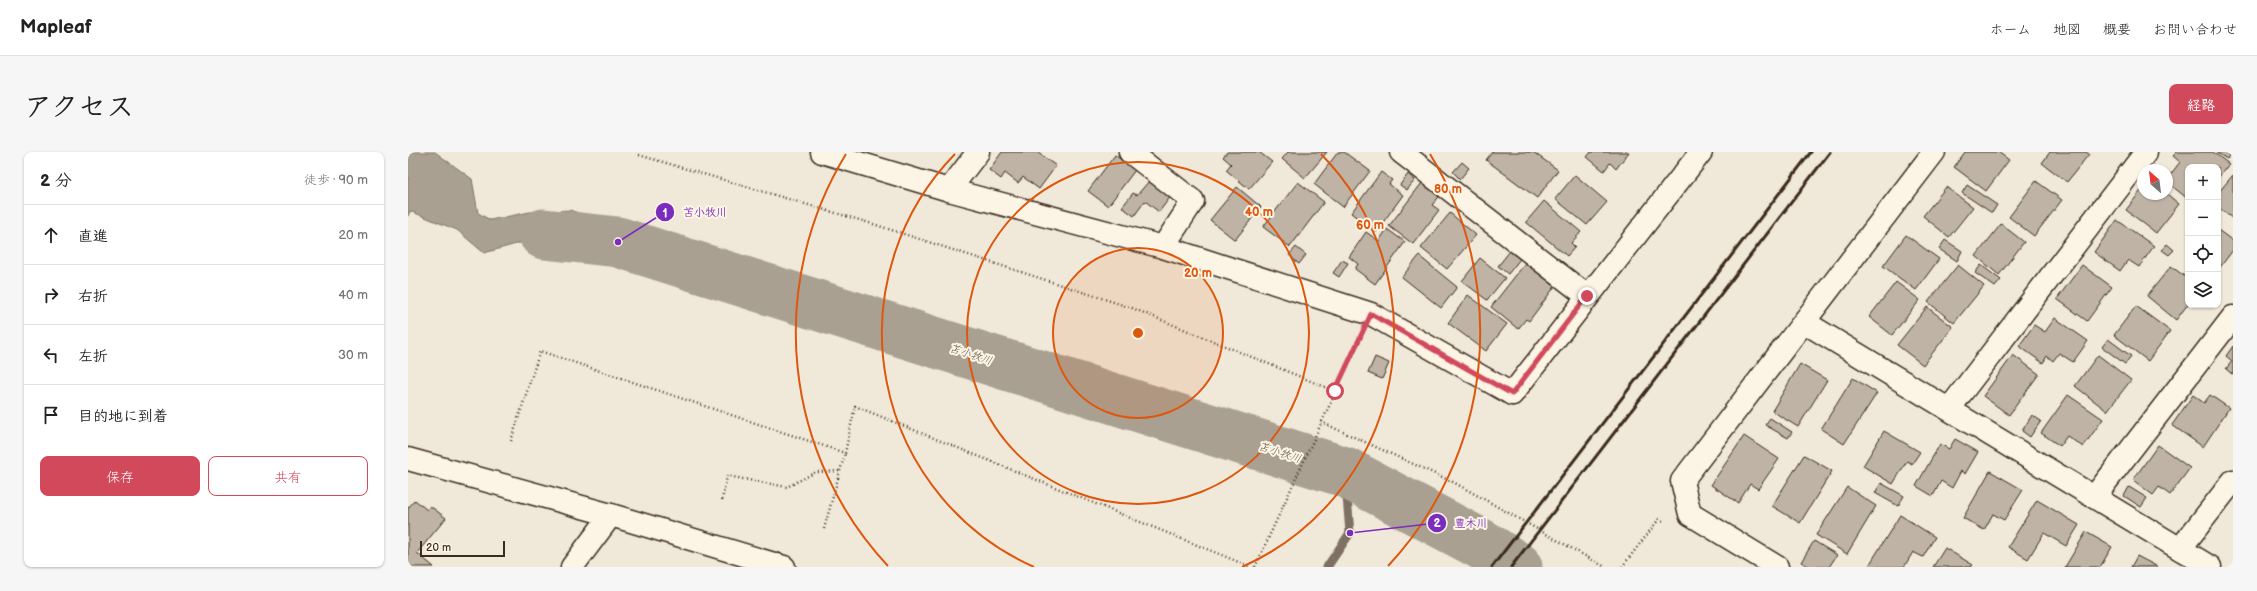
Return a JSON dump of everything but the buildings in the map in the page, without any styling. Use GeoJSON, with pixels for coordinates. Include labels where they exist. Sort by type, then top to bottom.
{"type":"FeatureCollection","features":[{"type":"Feature","properties":{"kind":"street"},"geometry":{"type":"LineString","coordinates":[[822,152],[949,190],[1163,247],[1371,314],[1512,394],[1695,154]]}},
{"type":"Feature","properties":{"kind":"street"},"geometry":{"type":"LineString","coordinates":[[949,190],[978,152]]}},
{"type":"Feature","properties":{"kind":"street"},"geometry":{"type":"LineString","coordinates":[[1130,152],[1193,201],[1163,247]]}},
{"type":"Feature","properties":{"kind":"street"},"geometry":{"type":"LineString","coordinates":[[1401,152],[1587,296]]}},
{"type":"Feature","properties":{"kind":"street"},"geometry":{"type":"LineString","coordinates":[[1777,567],[1690,514],[1682,481],[1934,152]]}},
{"type":"Feature","properties":{"kind":"street"},"geometry":{"type":"LineString","coordinates":[[1949,409],[2146,152]]}},
{"type":"Feature","properties":{"kind":"street"},"geometry":{"type":"LineString","coordinates":[[2095,496],[2233,317]]}},
{"type":"Feature","properties":{"kind":"street"},"geometry":{"type":"LineString","coordinates":[[1804,322],[2095,496],[2210,567]]}},
{"type":"Feature","properties":{"kind":"street"},"geometry":{"type":"LineString","coordinates":[[408,459],[611,515],[784,567]]}},
{"type":"Feature","properties":{"kind":"street"},"geometry":{"type":"LineString","coordinates":[[2180,549],[2233,481]]}},
{"type":"Feature","properties":{"kind":"street"},"geometry":{"type":"LineString","coordinates":[[572,567],[611,515]]}},
{"type":"Feature","properties":{"kind":"path"},"geometry":{"type":"LineString","coordinates":[[639,155],[873,224],[1132,308],[1335,391]]}},
{"type":"Feature","properties":{"kind":"path"},"geometry":{"type":"LineString","coordinates":[[1255,567],[1292,490],[1312,440],[1371,314]]}},
{"type":"Feature","properties":{"kind":"path"},"geometry":{"type":"LineString","coordinates":[[511,441],[540,351],[845,453]]}},
{"type":"Feature","properties":{"kind":"path"},"geometry":{"type":"LineString","coordinates":[[824,529],[845,453],[855,406],[1251,567]]}},
{"type":"Feature","properties":{"kind":"path"},"geometry":{"type":"LineString","coordinates":[[1321,422],[1456,483],[1605,567]]}},
{"type":"Feature","properties":{"kind":"path"},"geometry":{"type":"LineString","coordinates":[[722,500],[728,476],[787,487],[816,472],[840,471]]}},
{"type":"Feature","properties":{"kind":"path"},"geometry":{"type":"LineString","coordinates":[[1622,567],[1651,530]]}},
{"type":"Feature","properties":{"kind":"shaded area"},"geometry":{"type":"Polygon","coordinates":[[[408,152],[435,152],[472,179],[478,213],[490,220],[530,212],[570,210],[627,230],[611,246],[527,241],[484,253],[457,230],[410,211],[408,216],[408,152]]]}},
{"type":"Feature","properties":{"kind":"waterway","name":"苫小牧川"},"geometry":{"type":"LineString","coordinates":[[544,234],[618,242],[1345,472],[1481,544],[1517,567]]}},
{"type":"Feature","properties":{"kind":"waterway"},"geometry":{"type":"LineString","coordinates":[[1327,567],[1350,533],[1345,472]]}},
{"type":"Feature","properties":{"kind":"railway"},"geometry":{"type":"LineString","coordinates":[[1492,567],[1811,152]]}},
{"type":"Feature","properties":{"kind":"railway"},"geometry":{"type":"LineString","coordinates":[[1511,567],[1830,152]]}},
{"type":"Feature","properties":{"kind":"place","name":"苫小牧川"},"geometry":{"type":"Point","coordinates":[618,242]}},
{"type":"Feature","properties":{"kind":"place","name":"豊木川"},"geometry":{"type":"Point","coordinates":[1350,533]}},
{"type":"Feature","properties":{"kind":"route"},"geometry":{"type":"LineString","coordinates":[[1335,391],[1371,314],[1512,394],[1587,296]]}}]}
